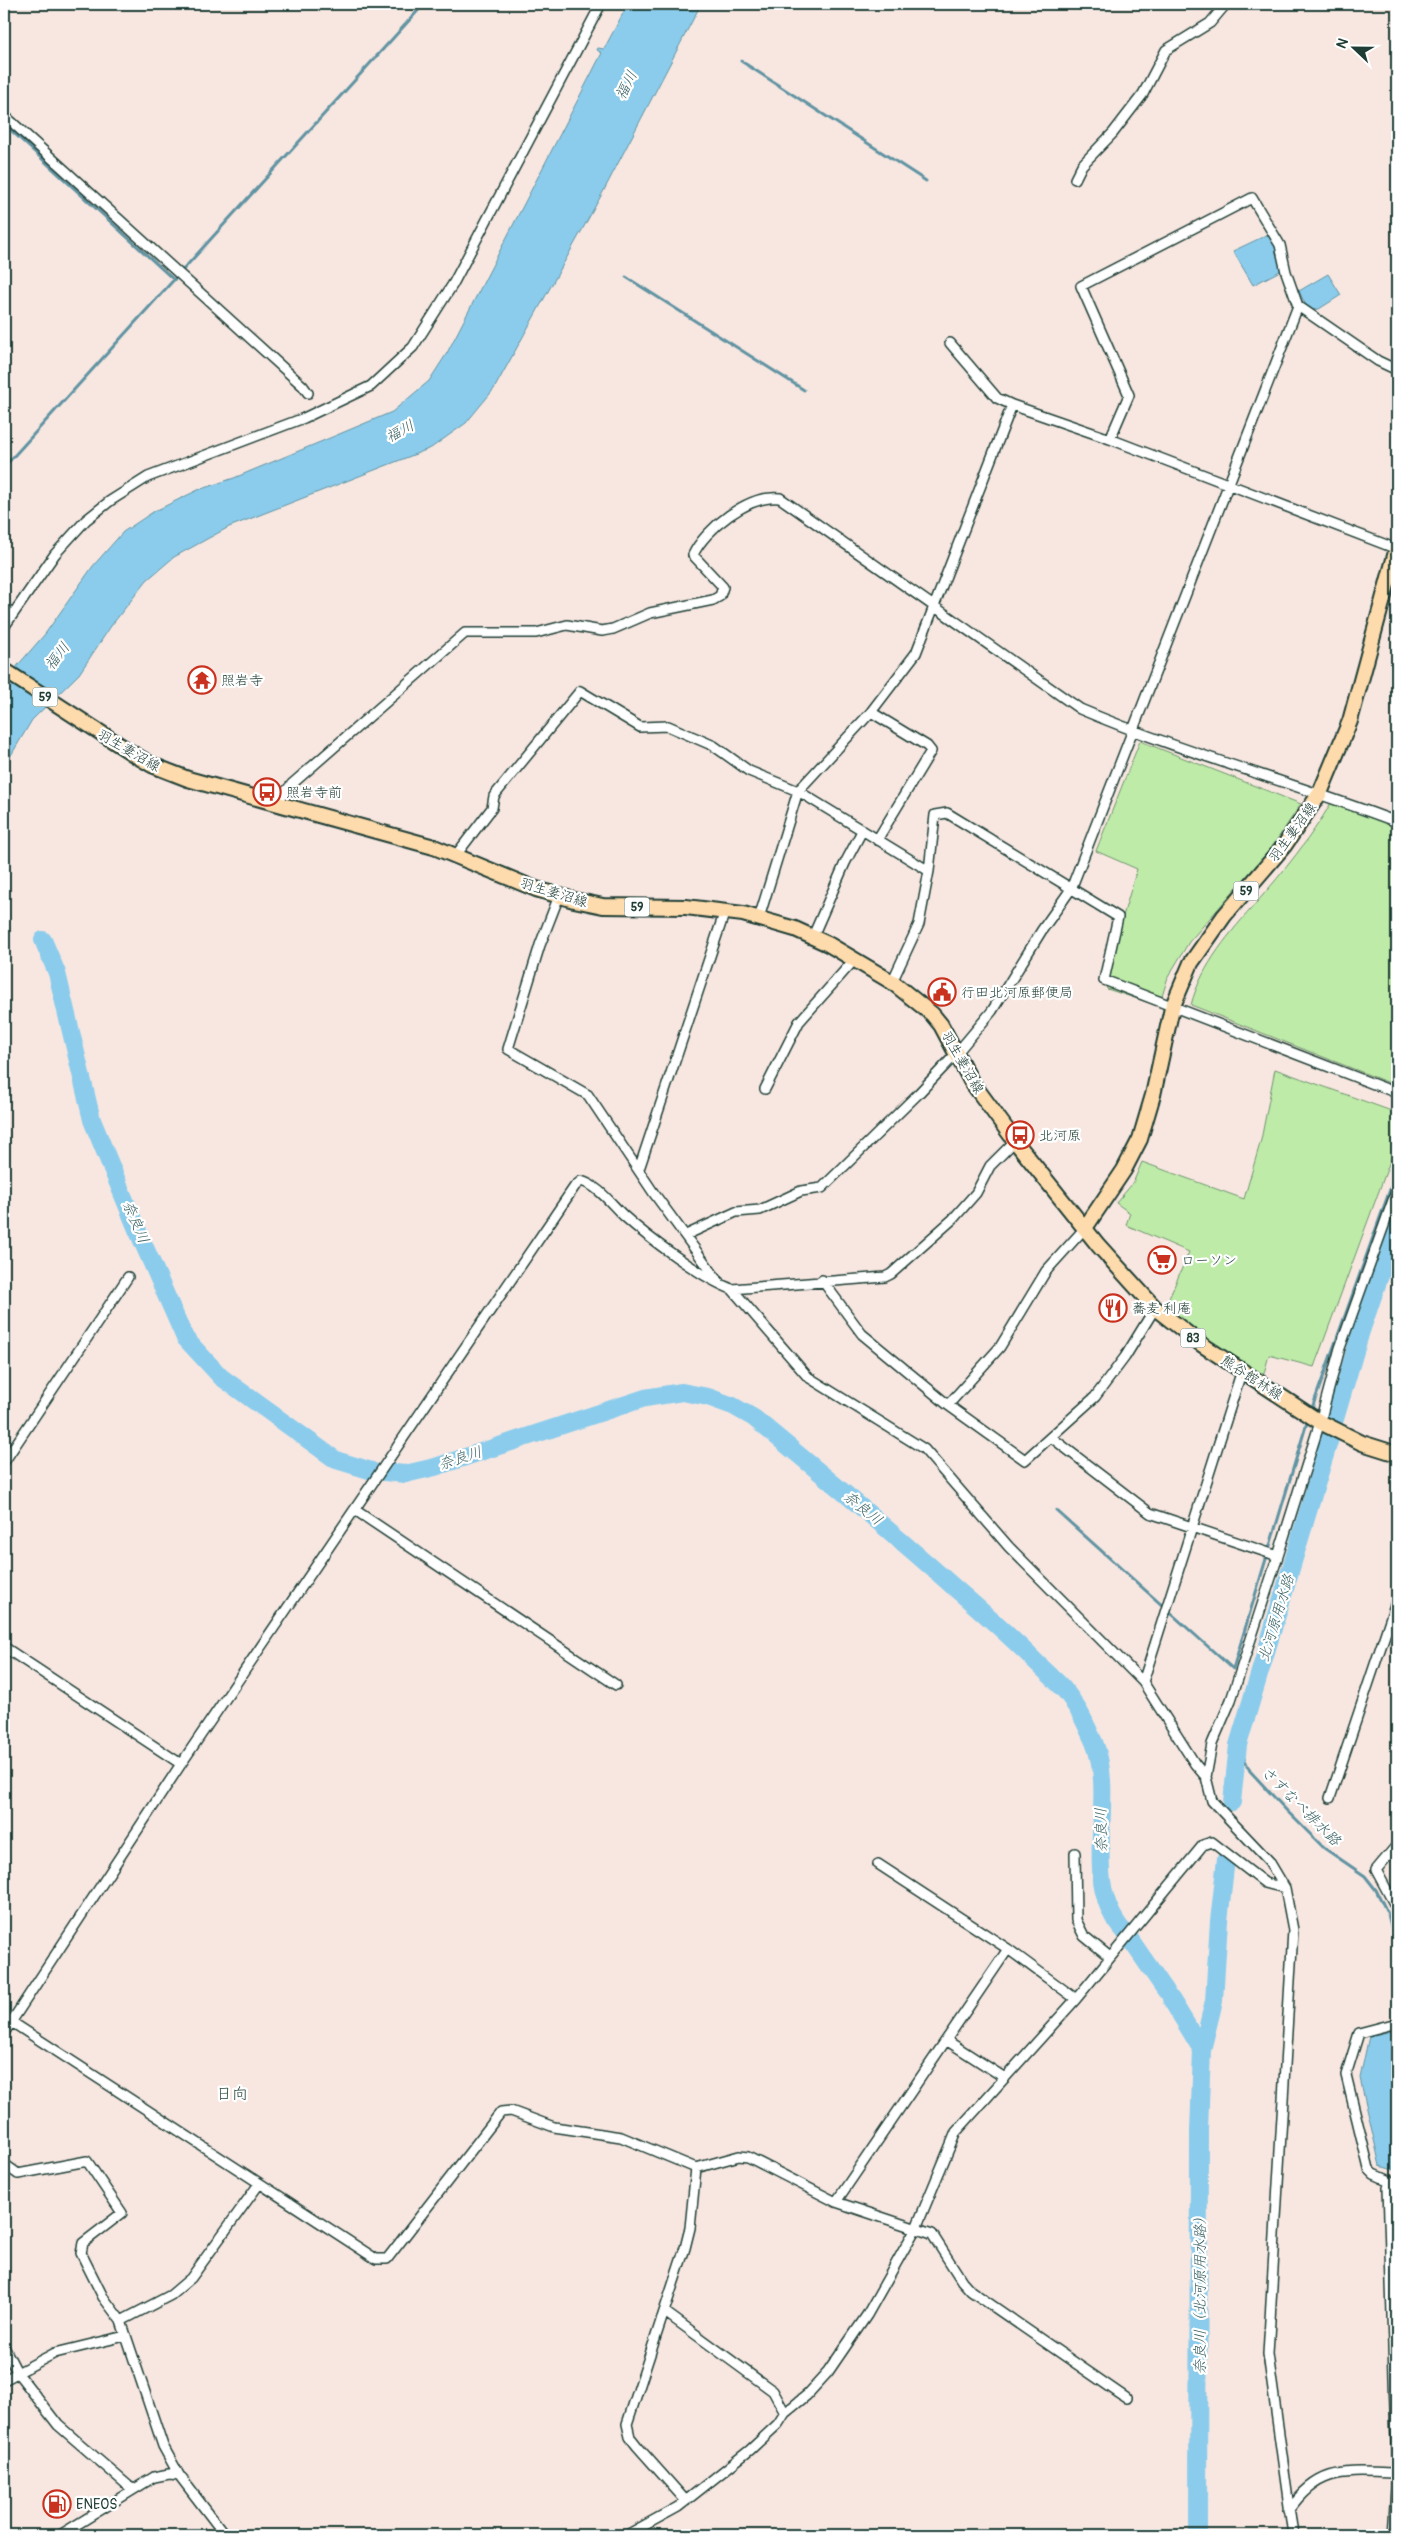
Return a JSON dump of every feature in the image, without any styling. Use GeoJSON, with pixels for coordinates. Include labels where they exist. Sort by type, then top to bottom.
{"type":"FeatureCollection","features":[{"type":"Feature","properties":{"kind":"main road","name":"羽生妻沼線"},"geometry":{"type":"LineString","coordinates":[[4,670],[134,755],[168,772],[413,840],[559,896],[603,906],[686,907],[725,911],[760,918],[813,936],[892,982],[932,1014],[941,1025],[976,1088],[1014,1141],[1085,1228],[1124,1170],[1140,1139],[1153,1095],[1172,1008],[1181,984],[1205,941],[1284,846],[1320,793],[1350,721],[1397,549]]}},
{"type":"Feature","properties":{"kind":"main road","name":"熊谷館林線"},"geometry":{"type":"LineString","coordinates":[[1085,1228],[1121,1272],[1155,1308],[1182,1330],[1321,1423],[1379,1449],[1397,1454]]}},
{"type":"Feature","properties":{"kind":"street"},"geometry":{"type":"LineString","coordinates":[[4,627],[55,554],[80,526],[110,501],[148,477],[304,418],[370,386],[413,347],[453,284],[601,4]]}},
{"type":"Feature","properties":{"kind":"street"},"geometry":{"type":"LineString","coordinates":[[1075,179],[1082,165],[1112,133],[1143,94],[1166,50],[1210,23],[1226,4]]}},
{"type":"Feature","properties":{"kind":"street"},"geometry":{"type":"LineString","coordinates":[[4,115],[303,386],[308,393]]}},
{"type":"Feature","properties":{"kind":"street"},"geometry":{"type":"LineString","coordinates":[[1110,439],[1129,395],[1081,286],[1252,198],[1280,245],[1286,272],[1298,306],[1378,361],[1397,370]]}},
{"type":"Feature","properties":{"kind":"street"},"geometry":{"type":"LineString","coordinates":[[686,1235],[736,1212],[760,1210],[801,1191],[822,1188],[918,1094],[956,1054],[992,1011],[1042,930],[1071,889],[1230,485],[1298,306]]}},
{"type":"Feature","properties":{"kind":"street"},"geometry":{"type":"LineString","coordinates":[[950,343],[997,398],[1012,405],[1110,439],[1397,549]]}},
{"type":"Feature","properties":{"kind":"street"},"geometry":{"type":"LineString","coordinates":[[760,918],[798,791],[871,712],[916,653],[1012,405]]}},
{"type":"Feature","properties":{"kind":"street"},"geometry":{"type":"LineString","coordinates":[[276,803],[292,784],[465,633],[536,633],[567,625],[602,630],[613,629],[650,613],[713,600],[720,596],[723,587],[693,555],[699,542],[734,512],[751,502],[773,497],[780,498],[1080,709],[1133,732],[1320,793],[1397,822]]}},
{"type":"Feature","properties":{"kind":"street"},"geometry":{"type":"LineString","coordinates":[[456,855],[492,808],[494,796],[580,691],[640,727],[668,726],[714,746],[748,772],[798,791],[929,871]]}},
{"type":"Feature","properties":{"kind":"street"},"geometry":{"type":"LineString","coordinates":[[871,712],[927,746],[931,751],[877,840]]}},
{"type":"Feature","properties":{"kind":"street"},"geometry":{"type":"LineString","coordinates":[[892,982],[920,924],[929,871],[935,815],[947,813],[1118,917],[1104,980],[1172,1008],[1397,1093]]}},
{"type":"Feature","properties":{"kind":"street"},"geometry":{"type":"LineString","coordinates":[[813,936],[845,863],[862,830]]}},
{"type":"Feature","properties":{"kind":"street"},"geometry":{"type":"LineString","coordinates":[[559,896],[540,945],[508,1049],[588,1095],[638,1169],[722,1285]]}},
{"type":"Feature","properties":{"kind":"street"},"geometry":{"type":"LineString","coordinates":[[638,1169],[725,911]]}},
{"type":"Feature","properties":{"kind":"street"},"geometry":{"type":"LineString","coordinates":[[765,1088],[799,1022],[855,960]]}},
{"type":"Feature","properties":{"kind":"street"},"geometry":{"type":"LineString","coordinates":[[4,2033],[8,2019],[355,1510],[385,1462],[575,1186],[581,1181],[592,1184],[626,1217],[722,1285],[732,1289],[822,1280],[885,1277],[891,1274],[956,1216],[976,1193],[990,1166],[1014,1141]]}},
{"type":"Feature","properties":{"kind":"street"},"geometry":{"type":"LineString","coordinates":[[1292,2535],[1268,2354],[1292,1930],[1285,1888],[1270,1861],[1212,1801],[1206,1777],[1212,1744],[1230,1700],[1321,1423],[1340,1348],[1397,1189]]}},
{"type":"Feature","properties":{"kind":"street"},"geometry":{"type":"LineString","coordinates":[[948,1405],[1000,1346],[1046,1271],[1085,1228]]}},
{"type":"Feature","properties":{"kind":"street"},"geometry":{"type":"LineString","coordinates":[[4,1462],[128,1277]]}},
{"type":"Feature","properties":{"kind":"street"},"geometry":{"type":"LineString","coordinates":[[822,1280],[862,1334],[948,1405],[1025,1460],[1095,1397],[1125,1357],[1155,1308]]}},
{"type":"Feature","properties":{"kind":"street"},"geometry":{"type":"LineString","coordinates":[[732,1289],[808,1378],[924,1449],[1009,1548],[1143,1682],[1195,1764],[1206,1777]]}},
{"type":"Feature","properties":{"kind":"street"},"geometry":{"type":"LineString","coordinates":[[1143,1682],[1242,1370]]}},
{"type":"Feature","properties":{"kind":"street"},"geometry":{"type":"LineString","coordinates":[[1051,1437],[1150,1513],[1278,1556]]}},
{"type":"Feature","properties":{"kind":"street"},"geometry":{"type":"LineString","coordinates":[[355,1510],[616,1685]]}},
{"type":"Feature","properties":{"kind":"street"},"geometry":{"type":"LineString","coordinates":[[1330,1798],[1397,1599]]}},
{"type":"Feature","properties":{"kind":"street"},"geometry":{"type":"LineString","coordinates":[[1388,1629],[1397,1632]]}},
{"type":"Feature","properties":{"kind":"street"},"geometry":{"type":"LineString","coordinates":[[4,1647],[181,1764]]}},
{"type":"Feature","properties":{"kind":"street"},"geometry":{"type":"LineString","coordinates":[[627,2535],[686,2501],[750,2450],[828,2372],[867,2314],[916,2228],[956,2132],[1076,1999],[1203,1845],[1212,1842],[1265,1883],[1285,1888]]}},
{"type":"Feature","properties":{"kind":"street"},"geometry":{"type":"LineString","coordinates":[[1397,1845],[1376,1870],[1397,1909]]}},
{"type":"Feature","properties":{"kind":"street"},"geometry":{"type":"LineString","coordinates":[[1075,1853],[1076,1920],[1084,1936],[1113,1954]]}},
{"type":"Feature","properties":{"kind":"street"},"geometry":{"type":"LineString","coordinates":[[878,1864],[1008,1949],[1076,1999]]}},
{"type":"Feature","properties":{"kind":"street"},"geometry":{"type":"LineString","coordinates":[[836,2202],[1008,1949]]}},
{"type":"Feature","properties":{"kind":"street"},"geometry":{"type":"LineString","coordinates":[[8,2019],[259,2184],[382,2261],[387,2259],[501,2112],[511,2111],[554,2127],[621,2137],[696,2168],[739,2156],[748,2156],[836,2202],[932,2234],[962,2281],[971,2291],[1126,2398]]}},
{"type":"Feature","properties":{"kind":"street"},"geometry":{"type":"LineString","coordinates":[[1394,2183],[1374,2174],[1369,2169],[1346,2075],[1358,2033],[1397,2023]]}},
{"type":"Feature","properties":{"kind":"street"},"geometry":{"type":"LineString","coordinates":[[946,2040],[1005,2078]]}},
{"type":"Feature","properties":{"kind":"street"},"geometry":{"type":"LineString","coordinates":[[4,2164],[18,2174],[87,2161],[122,2213],[83,2242],[81,2253],[103,2297],[121,2322],[162,2446],[179,2475],[225,2535]]}},
{"type":"Feature","properties":{"kind":"street"},"geometry":{"type":"LineString","coordinates":[[686,2501],[637,2446],[627,2430],[629,2417],[665,2312],[690,2228],[696,2168]]}},
{"type":"Feature","properties":{"kind":"street"},"geometry":{"type":"LineString","coordinates":[[1393,2535],[1397,2473],[1388,2187],[1394,2183]]}},
{"type":"Feature","properties":{"kind":"street"},"geometry":{"type":"LineString","coordinates":[[121,2322],[171,2295],[191,2278],[259,2184]]}},
{"type":"Feature","properties":{"kind":"street"},"geometry":{"type":"LineString","coordinates":[[665,2312],[773,2391],[785,2413]]}},
{"type":"Feature","properties":{"kind":"street"},"geometry":{"type":"LineString","coordinates":[[4,2380],[55,2353],[125,2336]]}},
{"type":"Feature","properties":{"kind":"street"},"geometry":{"type":"LineString","coordinates":[[4,2347],[17,2372],[58,2425],[132,2489]]}},
{"type":"Feature","properties":{"kind":"street"},"geometry":{"type":"LineString","coordinates":[[1289,2510],[1300,2494],[1324,2476],[1343,2472],[1397,2473]]}},
{"type":"Feature","properties":{"kind":"street"},"geometry":{"type":"LineString","coordinates":[[60,2535],[154,2477],[170,2474],[179,2475]]}},
{"type":"Feature","properties":{"kind":"green space"},"geometry":{"type":"Polygon","coordinates":[[[1140,741],[1301,804],[1272,847],[1189,942],[1168,977],[1159,1006],[1107,989],[1104,980],[1137,869],[1096,851],[1140,741]]]}},
{"type":"Feature","properties":{"kind":"green space"},"geometry":{"type":"Polygon","coordinates":[[[1331,803],[1337,803],[1397,826],[1397,1086],[1191,1005],[1202,976],[1218,950],[1277,879],[1331,803]]]}},
{"type":"Feature","properties":{"kind":"green space"},"geometry":{"type":"Polygon","coordinates":[[[1275,1069],[1397,1113],[1397,1142],[1314,1367],[1269,1355],[1263,1377],[1204,1340],[1164,1310],[1189,1252],[1126,1225],[1130,1213],[1116,1203],[1133,1183],[1142,1162],[1244,1199],[1261,1140],[1275,1069]]]}},
{"type":"Feature","properties":{"kind":"water","name":"福川"},"geometry":{"type":"Polygon","coordinates":[[[628,4],[701,4],[602,194],[494,389],[466,423],[431,448],[229,527],[174,557],[147,580],[111,626],[79,674],[32,720],[4,767],[4,688],[18,665],[45,634],[93,566],[123,532],[153,512],[198,490],[234,478],[392,412],[429,381],[447,353],[602,53],[597,50],[598,48],[604,49],[628,4]]]}},
{"type":"Feature","properties":{"kind":"water"},"geometry":{"type":"Polygon","coordinates":[[[1271,233],[1282,270],[1253,285],[1233,251],[1271,233]]]}},
{"type":"Feature","properties":{"kind":"water"},"geometry":{"type":"Polygon","coordinates":[[[1328,274],[1341,295],[1319,309],[1312,310],[1306,306],[1299,291],[1328,274]]]}},
{"type":"Feature","properties":{"kind":"water"},"geometry":{"type":"Polygon","coordinates":[[[1397,2030],[1397,2171],[1380,2166],[1360,2078],[1369,2036],[1397,2030]]]}},
{"type":"Feature","properties":{"kind":"waterway"},"geometry":{"type":"LineString","coordinates":[[4,467],[424,4]]}},
{"type":"Feature","properties":{"kind":"waterway"},"geometry":{"type":"LineString","coordinates":[[741,61],[926,181]]}},
{"type":"Feature","properties":{"kind":"waterway"},"geometry":{"type":"LineString","coordinates":[[4,124],[174,280]]}},
{"type":"Feature","properties":{"kind":"waterway"},"geometry":{"type":"LineString","coordinates":[[626,277],[804,390]]}},
{"type":"Feature","properties":{"kind":"waterway","name":"奈良川"},"geometry":{"type":"LineString","coordinates":[[43,940],[57,973],[92,1120],[136,1227],[185,1338],[221,1377],[336,1460],[372,1471]]}},
{"type":"Feature","properties":{"kind":"waterway"},"geometry":{"type":"LineString","coordinates":[[1311,1411],[1397,1170]]}},
{"type":"Feature","properties":{"kind":"waterway","name":"北河原用水路"},"geometry":{"type":"LineString","coordinates":[[1335,1419],[1361,1331],[1397,1226]]}},
{"type":"Feature","properties":{"kind":"waterway","name":"奈良川"},"geometry":{"type":"LineString","coordinates":[[384,1472],[405,1474],[435,1467],[645,1398],[682,1392],[708,1397],[733,1406],[754,1418],[987,1616],[1053,1678],[1071,1699],[1094,1742],[1100,1765],[1103,1889],[1110,1911],[1124,1932]]}},
{"type":"Feature","properties":{"kind":"waterway"},"geometry":{"type":"LineString","coordinates":[[1056,1510],[1233,1669],[1308,1419]]}},
{"type":"Feature","properties":{"kind":"waterway","name":"北河原用水路"},"geometry":{"type":"LineString","coordinates":[[1232,1802],[1238,1745],[1331,1435]]}},
{"type":"Feature","properties":{"kind":"waterway","name":"さすなべ排水路"},"geometry":{"type":"LineString","coordinates":[[1238,1745],[1250,1771],[1287,1811],[1324,1848],[1365,1876],[1376,1890],[1388,1914],[1397,1952]]}},
{"type":"Feature","properties":{"kind":"waterway","name":"奈良川（北河原用水路）"},"geometry":{"type":"LineString","coordinates":[[1198,2535],[1199,2131],[1202,2050],[1214,2001],[1219,1921],[1226,1859]]}},
{"type":"Feature","properties":{"kind":"waterway","name":"奈良川"},"geometry":{"type":"LineString","coordinates":[[1130,1939],[1166,1991]]}},
{"type":"Feature","properties":{"kind":"waterway","name":"奈良川"},"geometry":{"type":"LineString","coordinates":[[1171,1999],[1202,2050]]}},
{"type":"Feature","properties":{"kind":"place","name":"照岩寺"},"geometry":{"type":"Point","coordinates":[202,680]}},
{"type":"Feature","properties":{"kind":"place","name":"照岩寺前"},"geometry":{"type":"Point","coordinates":[267,792]}},
{"type":"Feature","properties":{"kind":"place","name":"行田北河原郵便局"},"geometry":{"type":"Point","coordinates":[942,992]}},
{"type":"Feature","properties":{"kind":"place","name":"北河原"},"geometry":{"type":"Point","coordinates":[1020,1135]}},
{"type":"Feature","properties":{"kind":"place","name":"ローソン"},"geometry":{"type":"Point","coordinates":[1162,1260]}},
{"type":"Feature","properties":{"kind":"place","name":"蕎麦 利庵"},"geometry":{"type":"Point","coordinates":[1113,1308]}},
{"type":"Feature","properties":{"kind":"place","name":"ENEOS"},"geometry":{"type":"Point","coordinates":[57,2504]}},
{"type":"Feature","properties":{"kind":"district","name":"日向"},"geometry":{"type":"Point","coordinates":[232,2093]}}]}
